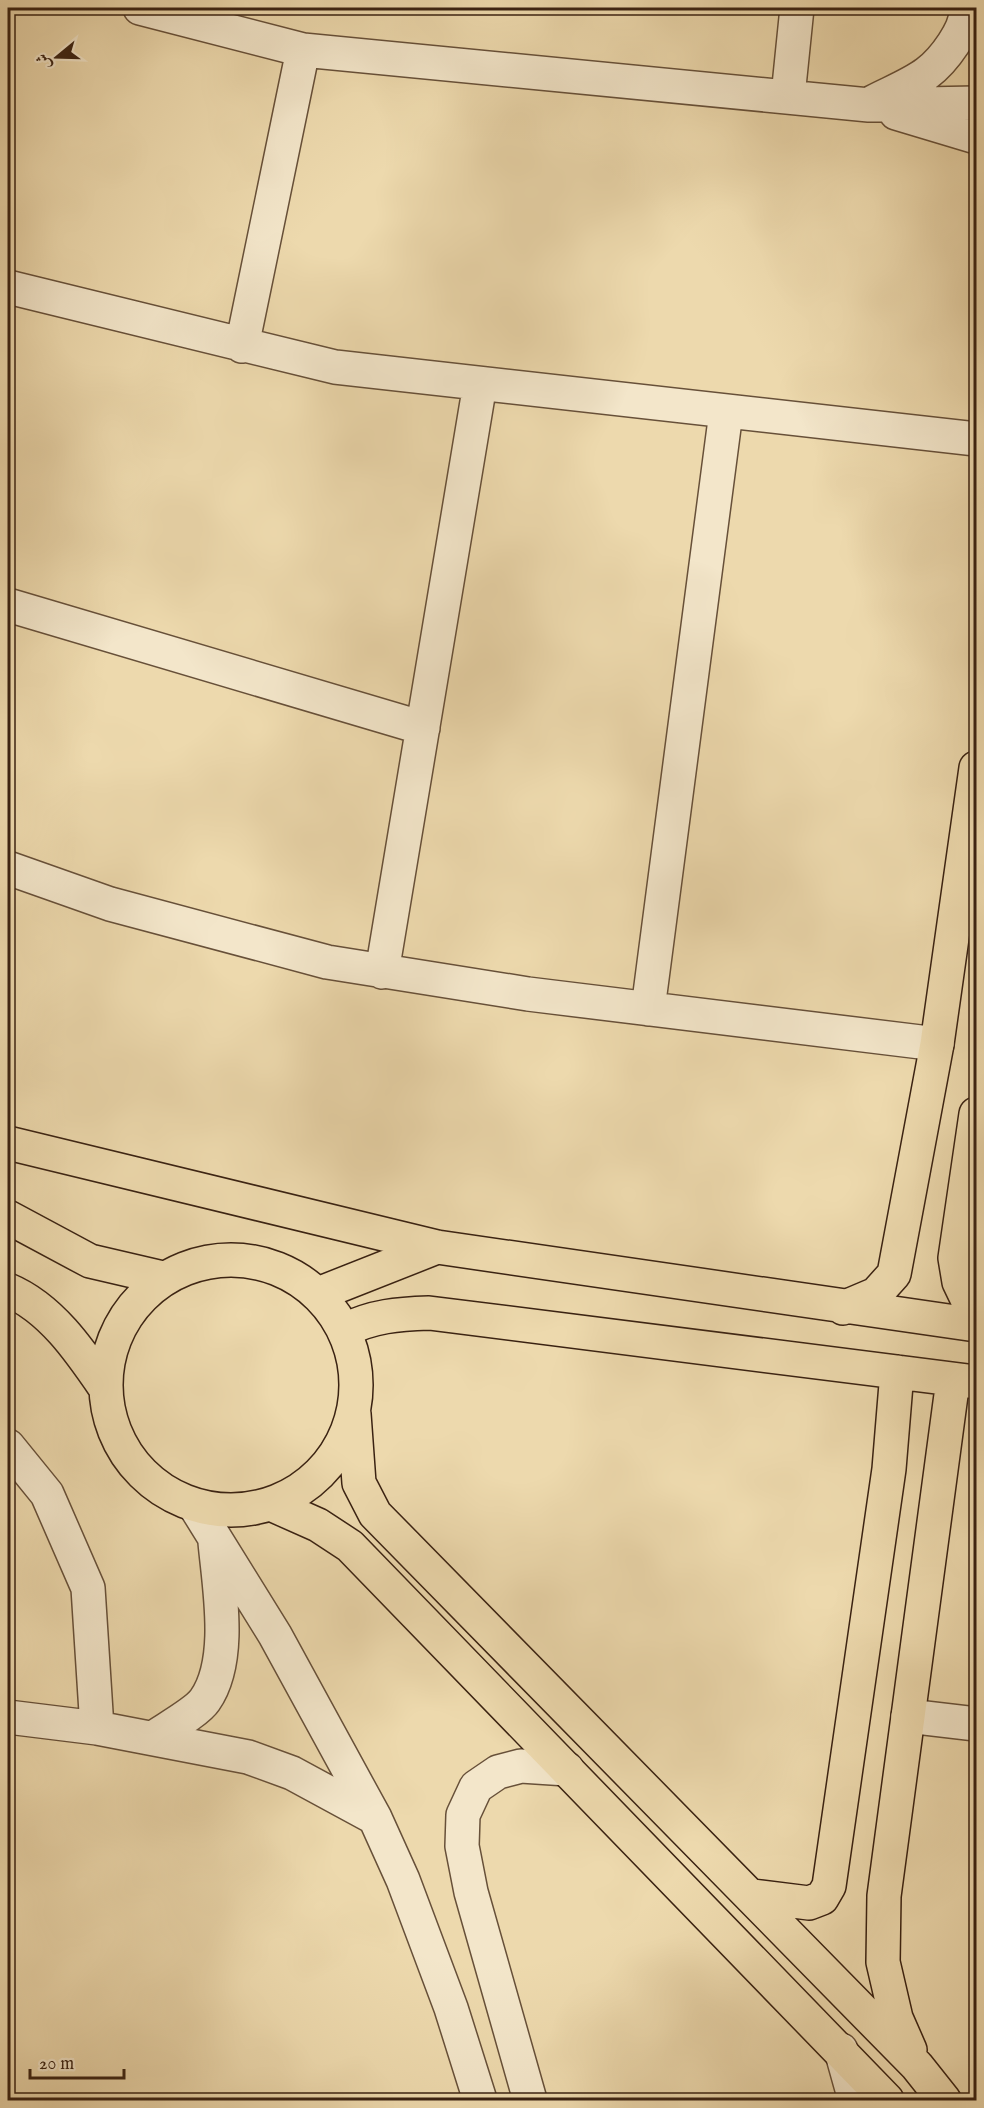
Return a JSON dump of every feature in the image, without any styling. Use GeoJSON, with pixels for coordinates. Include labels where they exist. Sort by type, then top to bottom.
{"type":"FeatureCollection","features":[{"type":"Feature","properties":{"kind":"main road"},"geometry":{"type":"LineString","coordinates":[[843,1308],[876,1294],[894,1274],[937,1044],[976,768]]}},
{"type":"Feature","properties":{"kind":"main road"},"geometry":{"type":"LineString","coordinates":[[976,1114],[955,1258],[958,1282],[970,1305],[976,1309]]}},
{"type":"Feature","properties":{"kind":"main road"},"geometry":{"type":"LineString","coordinates":[[8,1143],[437,1247],[843,1308],[976,1325]]}},
{"type":"Feature","properties":{"kind":"main road"},"geometry":{"type":"LineString","coordinates":[[8,1217],[90,1261],[163,1278]]}},
{"type":"Feature","properties":{"kind":"main road"},"geometry":{"type":"LineString","coordinates":[[318,1294],[437,1247]]}},
{"type":"Feature","properties":{"kind":"main road"},"geometry":{"type":"LineString","coordinates":[[354,1414],[338,1453],[309,1484],[273,1505],[234,1512],[195,1506],[160,1489],[132,1462],[113,1428],[106,1389],[109,1357],[120,1326],[138,1299],[163,1278],[202,1262],[244,1259],[284,1270],[318,1294],[345,1330],[357,1371],[354,1414],[359,1483],[375,1514],[752,1896],[917,2066],[944,2100]]}},
{"type":"Feature","properties":{"kind":"main road"},"geometry":{"type":"LineString","coordinates":[[8,1290],[22,1296],[55,1323],[82,1354],[106,1389]]}},
{"type":"Feature","properties":{"kind":"main road"},"geometry":{"type":"LineString","coordinates":[[345,1330],[367,1319],[393,1314],[429,1313],[965,1381],[908,1716],[884,1896],[883,1962],[896,2018],[917,2066]]}},
{"type":"Feature","properties":{"kind":"main road"},"geometry":{"type":"LineString","coordinates":[[752,1896],[809,1903],[822,1898],[829,1886],[889,1469],[897,1372]]}},
{"type":"Feature","properties":{"kind":"main road"},"geometry":{"type":"LineString","coordinates":[[273,1505],[318,1525],[350,1546],[887,2100]]}},
{"type":"Feature","properties":{"kind":"street"},"geometry":{"type":"LineString","coordinates":[[140,8],[303,50],[869,105],[976,103]]}},
{"type":"Feature","properties":{"kind":"street"},"geometry":{"type":"LineString","coordinates":[[788,96],[797,8]]}},
{"type":"Feature","properties":{"kind":"street"},"geometry":{"type":"LineString","coordinates":[[869,105],[927,73],[951,47],[967,16],[966,8]]}},
{"type":"Feature","properties":{"kind":"street"},"geometry":{"type":"LineString","coordinates":[[242,346],[303,50]]}},
{"type":"Feature","properties":{"kind":"street"},"geometry":{"type":"LineString","coordinates":[[869,105],[976,137]]}},
{"type":"Feature","properties":{"kind":"street"},"geometry":{"type":"LineString","coordinates":[[8,287],[335,367],[976,440]]}},
{"type":"Feature","properties":{"kind":"street"},"geometry":{"type":"LineString","coordinates":[[382,972],[480,384]]}},
{"type":"Feature","properties":{"kind":"street"},"geometry":{"type":"LineString","coordinates":[[648,1010],[726,412]]}},
{"type":"Feature","properties":{"kind":"street"},"geometry":{"type":"LineString","coordinates":[[8,605],[423,728]]}},
{"type":"Feature","properties":{"kind":"street"},"geometry":{"type":"LineString","coordinates":[[8,867],[110,904],[327,962],[648,1010],[937,1044]]}},
{"type":"Feature","properties":{"kind":"street"},"geometry":{"type":"LineString","coordinates":[[8,1446],[47,1494],[88,1588],[97,1728]]}},
{"type":"Feature","properties":{"kind":"street"},"geometry":{"type":"LineString","coordinates":[[195,1506],[275,1635],[375,1818],[403,1880],[447,1997],[480,2100]]}},
{"type":"Feature","properties":{"kind":"street"},"geometry":{"type":"LineString","coordinates":[[153,1738],[205,1701],[215,1676],[221,1647],[215,1537]]}},
{"type":"Feature","properties":{"kind":"street"},"geometry":{"type":"LineString","coordinates":[[908,1716],[976,1724]]}},
{"type":"Feature","properties":{"kind":"street"},"geometry":{"type":"LineString","coordinates":[[8,1717],[97,1728],[248,1757],[292,1773],[375,1818]]}},
{"type":"Feature","properties":{"kind":"street"},"geometry":{"type":"LineString","coordinates":[[486,2100],[529,2095],[471,1892],[462,1846],[464,1815],[476,1787],[498,1772],[521,1766],[567,1769]]}},
{"type":"Feature","properties":{"kind":"street"},"geometry":{"type":"LineString","coordinates":[[841,2050],[855,2100]]}}]}
